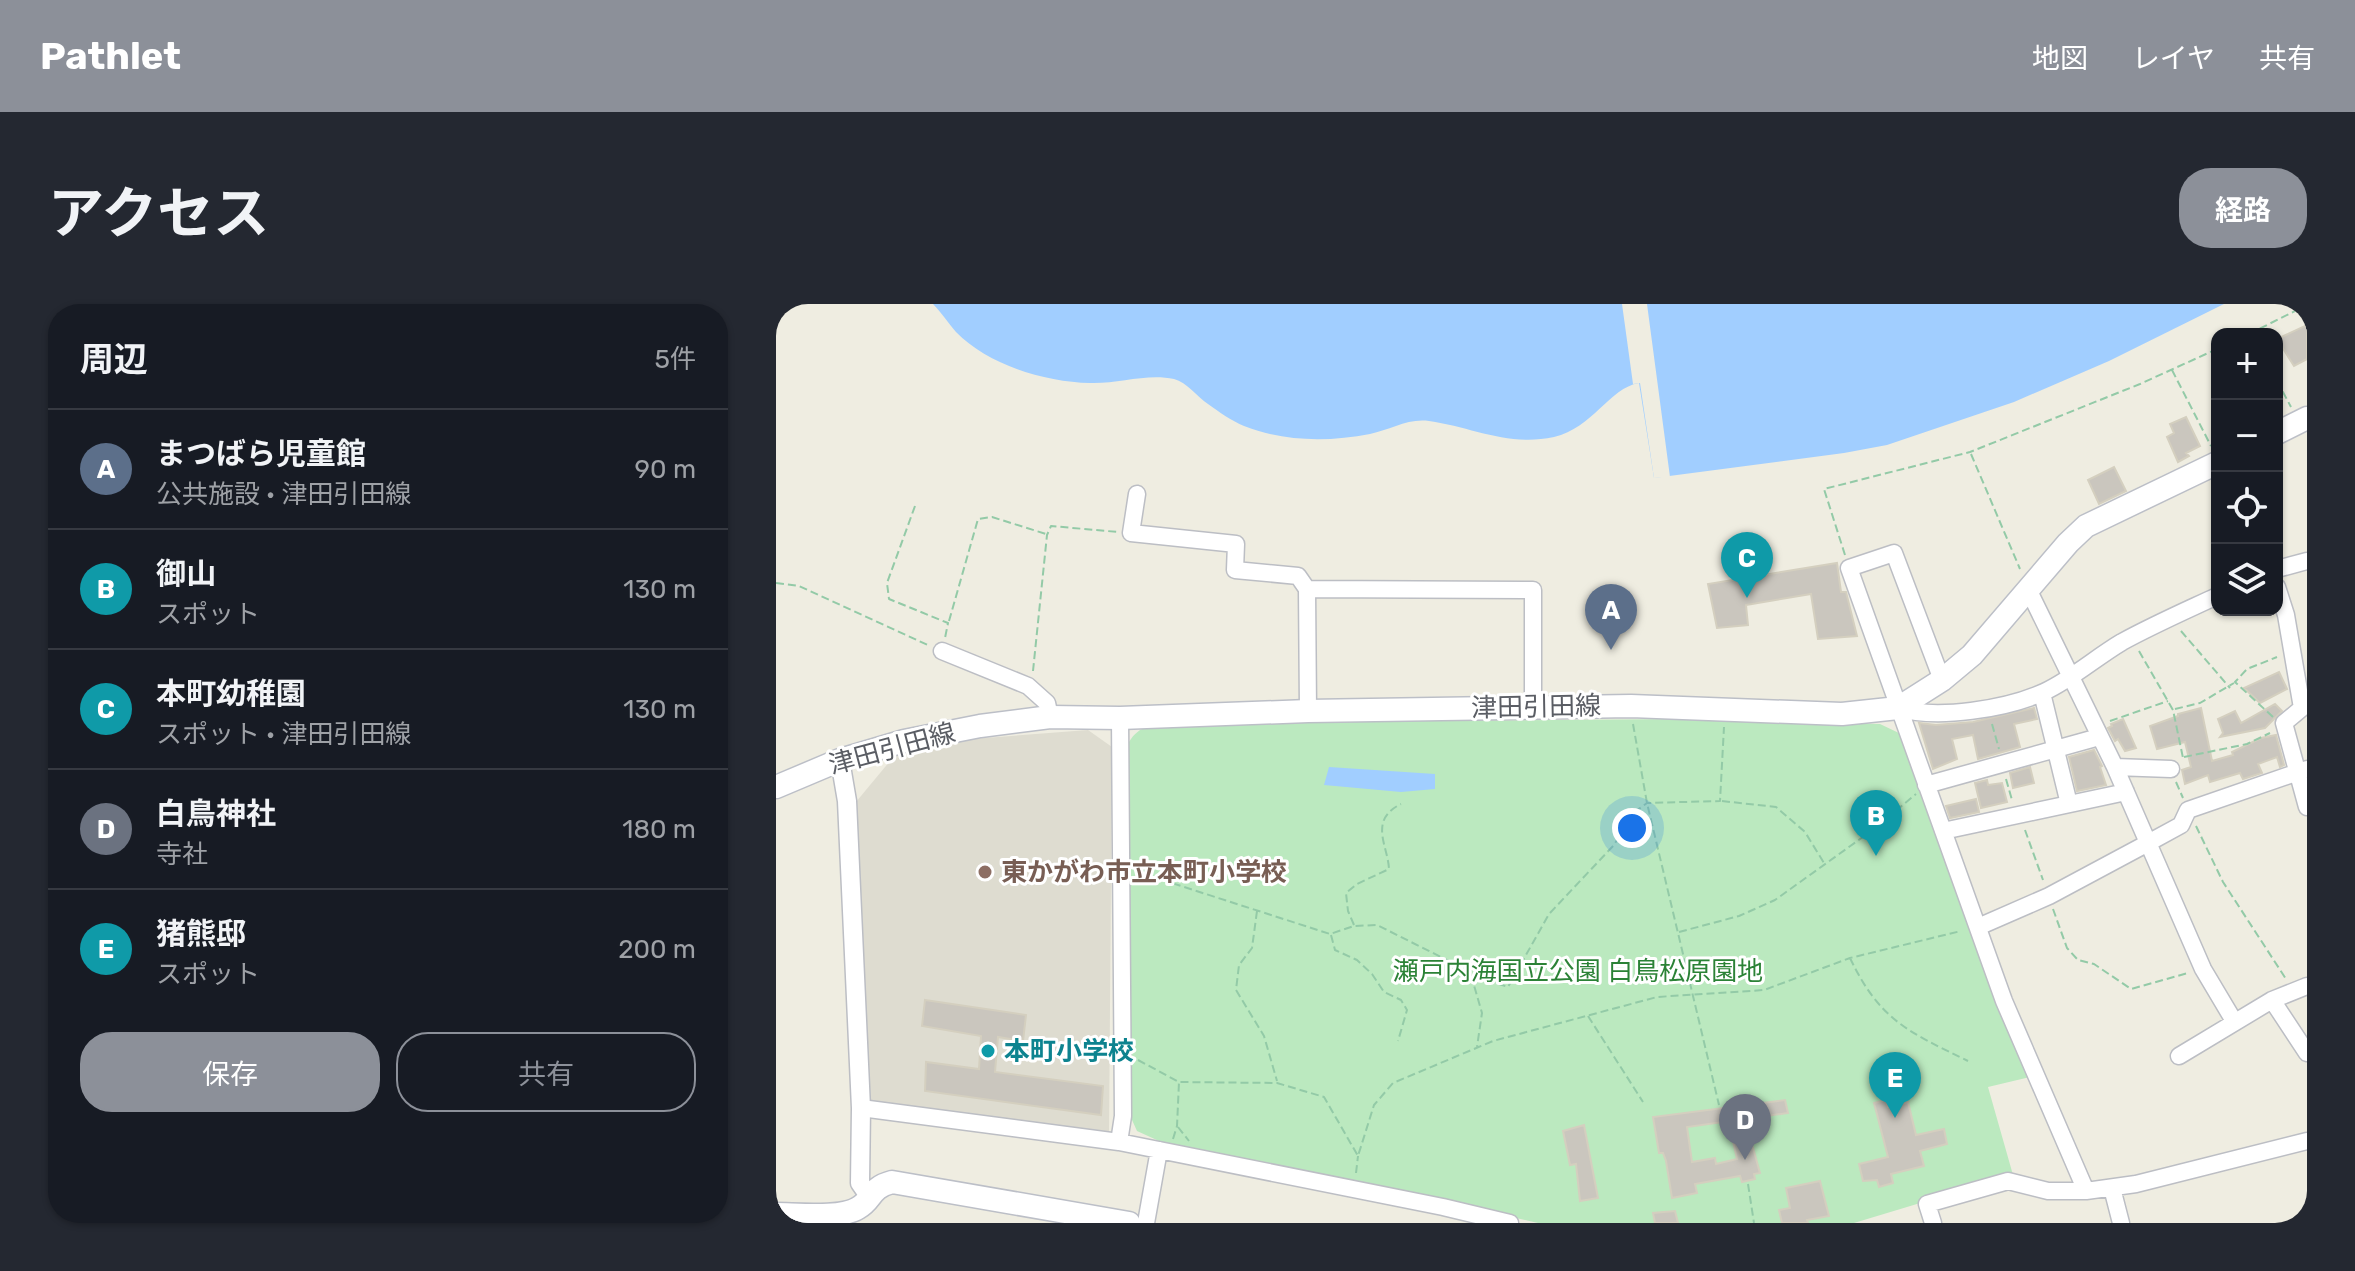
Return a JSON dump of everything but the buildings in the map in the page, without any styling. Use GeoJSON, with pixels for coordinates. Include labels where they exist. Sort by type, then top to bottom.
{"type":"FeatureCollection","features":[{"type":"Feature","properties":{"kind":"main road"},"geometry":{"type":"LineString","coordinates":[[2283,431],[2304,426]]}},
{"type":"Feature","properties":{"kind":"main road","name":"津田引田線"},"geometry":{"type":"LineString","coordinates":[[776,787],[840,760],[904,741],[980,726],[1050,717],[1120,718],[1533,706],[1631,706],[1842,714],[1898,708],[1942,680],[1972,655],[2086,526],[2211,456]]}},
{"type":"Feature","properties":{"kind":"main road"},"geometry":{"type":"LineString","coordinates":[[776,1214],[843,1212],[859,1208],[879,1186],[892,1182],[1129,1223]]}},
{"type":"Feature","properties":{"kind":"street"},"geometry":{"type":"LineString","coordinates":[[1137,494],[1131,533],[1236,544],[1235,570],[1298,576],[1307,589],[1308,711]]}},
{"type":"Feature","properties":{"kind":"street"},"geometry":{"type":"LineString","coordinates":[[1942,680],[1894,553],[1849,568],[2004,1001],[2086,1191]]}},
{"type":"Feature","properties":{"kind":"street"},"geometry":{"type":"LineString","coordinates":[[2283,567],[2307,561]]}},
{"type":"Feature","properties":{"kind":"street"},"geometry":{"type":"LineString","coordinates":[[1307,589],[1533,590],[1533,706]]}},
{"type":"Feature","properties":{"kind":"street"},"geometry":{"type":"LineString","coordinates":[[2028,589],[2115,767],[2203,969],[2234,1021]]}},
{"type":"Feature","properties":{"kind":"street"},"geometry":{"type":"LineString","coordinates":[[1898,708],[1935,715],[1987,708],[2042,693],[2115,646],[2211,599]]}},
{"type":"Feature","properties":{"kind":"street"},"geometry":{"type":"LineString","coordinates":[[2283,606],[2300,654],[2302,708],[2284,723],[2302,771],[2307,807]]}},
{"type":"Feature","properties":{"kind":"street"},"geometry":{"type":"LineString","coordinates":[[942,651],[1028,686],[1047,703],[1050,717]]}},
{"type":"Feature","properties":{"kind":"street"},"geometry":{"type":"LineString","coordinates":[[2042,693],[2069,804]]}},
{"type":"Feature","properties":{"kind":"street"},"geometry":{"type":"LineString","coordinates":[[1119,1142],[1123,1116],[1120,718]]}},
{"type":"Feature","properties":{"kind":"street"},"geometry":{"type":"LineString","coordinates":[[1926,785],[2056,750],[2096,732]]}},
{"type":"Feature","properties":{"kind":"street"},"geometry":{"type":"LineString","coordinates":[[840,760],[847,801],[861,1108],[860,1183],[869,1196]]}},
{"type":"Feature","properties":{"kind":"street"},"geometry":{"type":"LineString","coordinates":[[2115,767],[2177,763]]}},
{"type":"Feature","properties":{"kind":"street"},"geometry":{"type":"LineString","coordinates":[[1978,927],[2049,896],[2181,825],[2188,810],[2302,771]]}},
{"type":"Feature","properties":{"kind":"street"},"geometry":{"type":"LineString","coordinates":[[1943,831],[2126,792]]}},
{"type":"Feature","properties":{"kind":"street"},"geometry":{"type":"LineString","coordinates":[[2179,1056],[2272,1000],[2307,986]]}},
{"type":"Feature","properties":{"kind":"street"},"geometry":{"type":"LineString","coordinates":[[2272,1000],[2307,1053]]}},
{"type":"Feature","properties":{"kind":"street"},"geometry":{"type":"LineString","coordinates":[[861,1108],[1119,1142],[1510,1223]]}},
{"type":"Feature","properties":{"kind":"street"},"geometry":{"type":"LineString","coordinates":[[1933,1223],[1927,1204],[2008,1181],[2048,1191],[2112,1188],[2307,1141]]}},
{"type":"Feature","properties":{"kind":"street"},"geometry":{"type":"LineString","coordinates":[[1146,1223],[1164,1151]]}},
{"type":"Feature","properties":{"kind":"street"},"geometry":{"type":"LineString","coordinates":[[2112,1188],[2121,1223]]}},
{"type":"Feature","properties":{"kind":"path"},"geometry":{"type":"LineString","coordinates":[[2263,328],[2307,305]]}},
{"type":"Feature","properties":{"kind":"path"},"geometry":{"type":"LineString","coordinates":[[1849,568],[1824,489],[1970,452],[2211,352]]}},
{"type":"Feature","properties":{"kind":"path"},"geometry":{"type":"LineString","coordinates":[[2172,369],[2211,448]]}},
{"type":"Feature","properties":{"kind":"path"},"geometry":{"type":"LineString","coordinates":[[2283,391],[2304,426]]}},
{"type":"Feature","properties":{"kind":"path"},"geometry":{"type":"LineString","coordinates":[[1970,452],[2028,589]]}},
{"type":"Feature","properties":{"kind":"path"},"geometry":{"type":"LineString","coordinates":[[915,506],[887,583],[889,599],[948,623]]}},
{"type":"Feature","properties":{"kind":"path"},"geometry":{"type":"LineString","coordinates":[[776,583],[799,586],[942,651],[978,519],[992,517],[1047,535]]}},
{"type":"Feature","properties":{"kind":"path"},"geometry":{"type":"LineString","coordinates":[[1028,686],[1032,676],[1047,535],[1051,526],[1131,533]]}},
{"type":"Feature","properties":{"kind":"path"},"geometry":{"type":"LineString","coordinates":[[2169,618],[2230,688]]}},
{"type":"Feature","properties":{"kind":"path"},"geometry":{"type":"LineString","coordinates":[[2173,710],[2200,703],[2230,688],[2247,669],[2276,657],[2300,654]]}},
{"type":"Feature","properties":{"kind":"path"},"geometry":{"type":"LineString","coordinates":[[2177,763],[2247,744],[2284,723],[2235,682]]}},
{"type":"Feature","properties":{"kind":"path"},"geometry":{"type":"LineString","coordinates":[[2096,732],[2168,701]]}},
{"type":"Feature","properties":{"kind":"path"},"geometry":{"type":"LineString","coordinates":[[1631,706],[1637,758],[1719,1105]]}},
{"type":"Feature","properties":{"kind":"path"},"geometry":{"type":"LineString","coordinates":[[1720,801],[1725,709]]}},
{"type":"Feature","properties":{"kind":"path"},"geometry":{"type":"LineString","coordinates":[[1678,932],[1739,916],[1775,900],[1874,829],[1926,785]]}},
{"type":"Feature","properties":{"kind":"path"},"geometry":{"type":"LineString","coordinates":[[1150,876],[1330,934],[1354,926],[1377,925],[1470,974],[1508,987],[1549,914],[1614,845],[1632,814],[1647,803],[1720,801],[1776,807],[1805,832],[1824,864]]}},
{"type":"Feature","properties":{"kind":"path"},"geometry":{"type":"LineString","coordinates":[[1354,926],[1346,893],[1357,884],[1389,869],[1382,830],[1392,808],[1401,804]]}},
{"type":"Feature","properties":{"kind":"path"},"geometry":{"type":"LineString","coordinates":[[1257,910],[1252,948],[1239,965],[1236,990],[1264,1036],[1277,1083]]}},
{"type":"Feature","properties":{"kind":"path"},"geometry":{"type":"LineString","coordinates":[[1354,1190],[1358,1156],[1374,1105],[1393,1083],[1477,1047],[1657,997],[1764,990],[1850,958],[1978,927]]}},
{"type":"Feature","properties":{"kind":"path"},"geometry":{"type":"LineString","coordinates":[[1330,934],[1335,950],[1357,960],[1372,974],[1384,992],[1401,1000],[1407,1010],[1398,1041]]}},
{"type":"Feature","properties":{"kind":"path"},"geometry":{"type":"LineString","coordinates":[[1850,958],[1863,986],[1889,1017],[1968,1061]]}},
{"type":"Feature","properties":{"kind":"path"},"geometry":{"type":"LineString","coordinates":[[1470,974],[1482,1013],[1477,1047]]}},
{"type":"Feature","properties":{"kind":"path"},"geometry":{"type":"LineString","coordinates":[[1588,1016],[1643,1102]]}},
{"type":"Feature","properties":{"kind":"path"},"geometry":{"type":"LineString","coordinates":[[1121,1051],[1179,1082],[1277,1083],[1324,1097],[1358,1156]]}},
{"type":"Feature","properties":{"kind":"path"},"geometry":{"type":"LineString","coordinates":[[1164,1151],[1177,1126],[1179,1082]]}},
{"type":"Feature","properties":{"kind":"path"},"geometry":{"type":"LineString","coordinates":[[1748,1184],[1754,1223]]}},
{"type":"Feature","properties":{"kind":"shaded area","name":"東かがわ市立本町小学校"},"geometry":{"type":"Polygon","coordinates":[[[1088,730],[1112,747],[1109,1137],[869,1103],[856,802],[895,755],[972,739],[1088,730]]]}},
{"type":"Feature","properties":{"kind":"green space","name":"瀬戸内海国立公園 白鳥松原園地"},"geometry":{"type":"Polygon","coordinates":[[[1683,719],[1880,724],[1901,734],[2030,1077],[1988,1087],[2013,1175],[1854,1223],[1538,1223],[1388,1189],[1170,1146],[1137,1131],[1128,1111],[1125,750],[1138,732],[1149,726],[1171,723],[1683,719]]]}},
{"type":"Feature","properties":{"kind":"water"},"geometry":{"type":"Polygon","coordinates":[[[933,304],[2224,304],[2109,361],[2014,402],[1887,445],[1654,478],[1639,383],[1619,392],[1580,425],[1554,437],[1521,440],[1421,421],[1354,437],[1291,438],[1239,424],[1174,379],[1153,377],[1090,383],[1018,370],[969,344],[933,304]]]}},
{"type":"Feature","properties":{"kind":"water"},"geometry":{"type":"Polygon","coordinates":[[[1329,767],[1435,774],[1435,789],[1401,792],[1324,785],[1329,767]]]}},
{"type":"Feature","properties":{"kind":"pier"},"geometry":{"type":"Polygon","coordinates":[[[1622,304],[1647,304],[1670,477],[1654,478],[1640,383],[1633,384],[1622,304]]]}},
{"type":"Feature","properties":{"kind":"place","name":"本町幼稚園"},"geometry":{"type":"Point","coordinates":[1747,598]}},
{"type":"Feature","properties":{"kind":"place","name":"まつばら児童館"},"geometry":{"type":"Point","coordinates":[1611,650]}},
{"type":"Feature","properties":{"kind":"place","name":"御山"},"geometry":{"type":"Point","coordinates":[1876,856]}},
{"type":"Feature","properties":{"kind":"place","name":"東かがわ市立本町小学校"},"geometry":{"type":"Point","coordinates":[985,872]}},
{"type":"Feature","properties":{"kind":"place","name":"本町小学校"},"geometry":{"type":"Point","coordinates":[988,1051]}},
{"type":"Feature","properties":{"kind":"place","name":"猪熊邸"},"geometry":{"type":"Point","coordinates":[1895,1118]}},
{"type":"Feature","properties":{"kind":"place","name":"白鳥神社"},"geometry":{"type":"Point","coordinates":[1745,1160]}}]}
